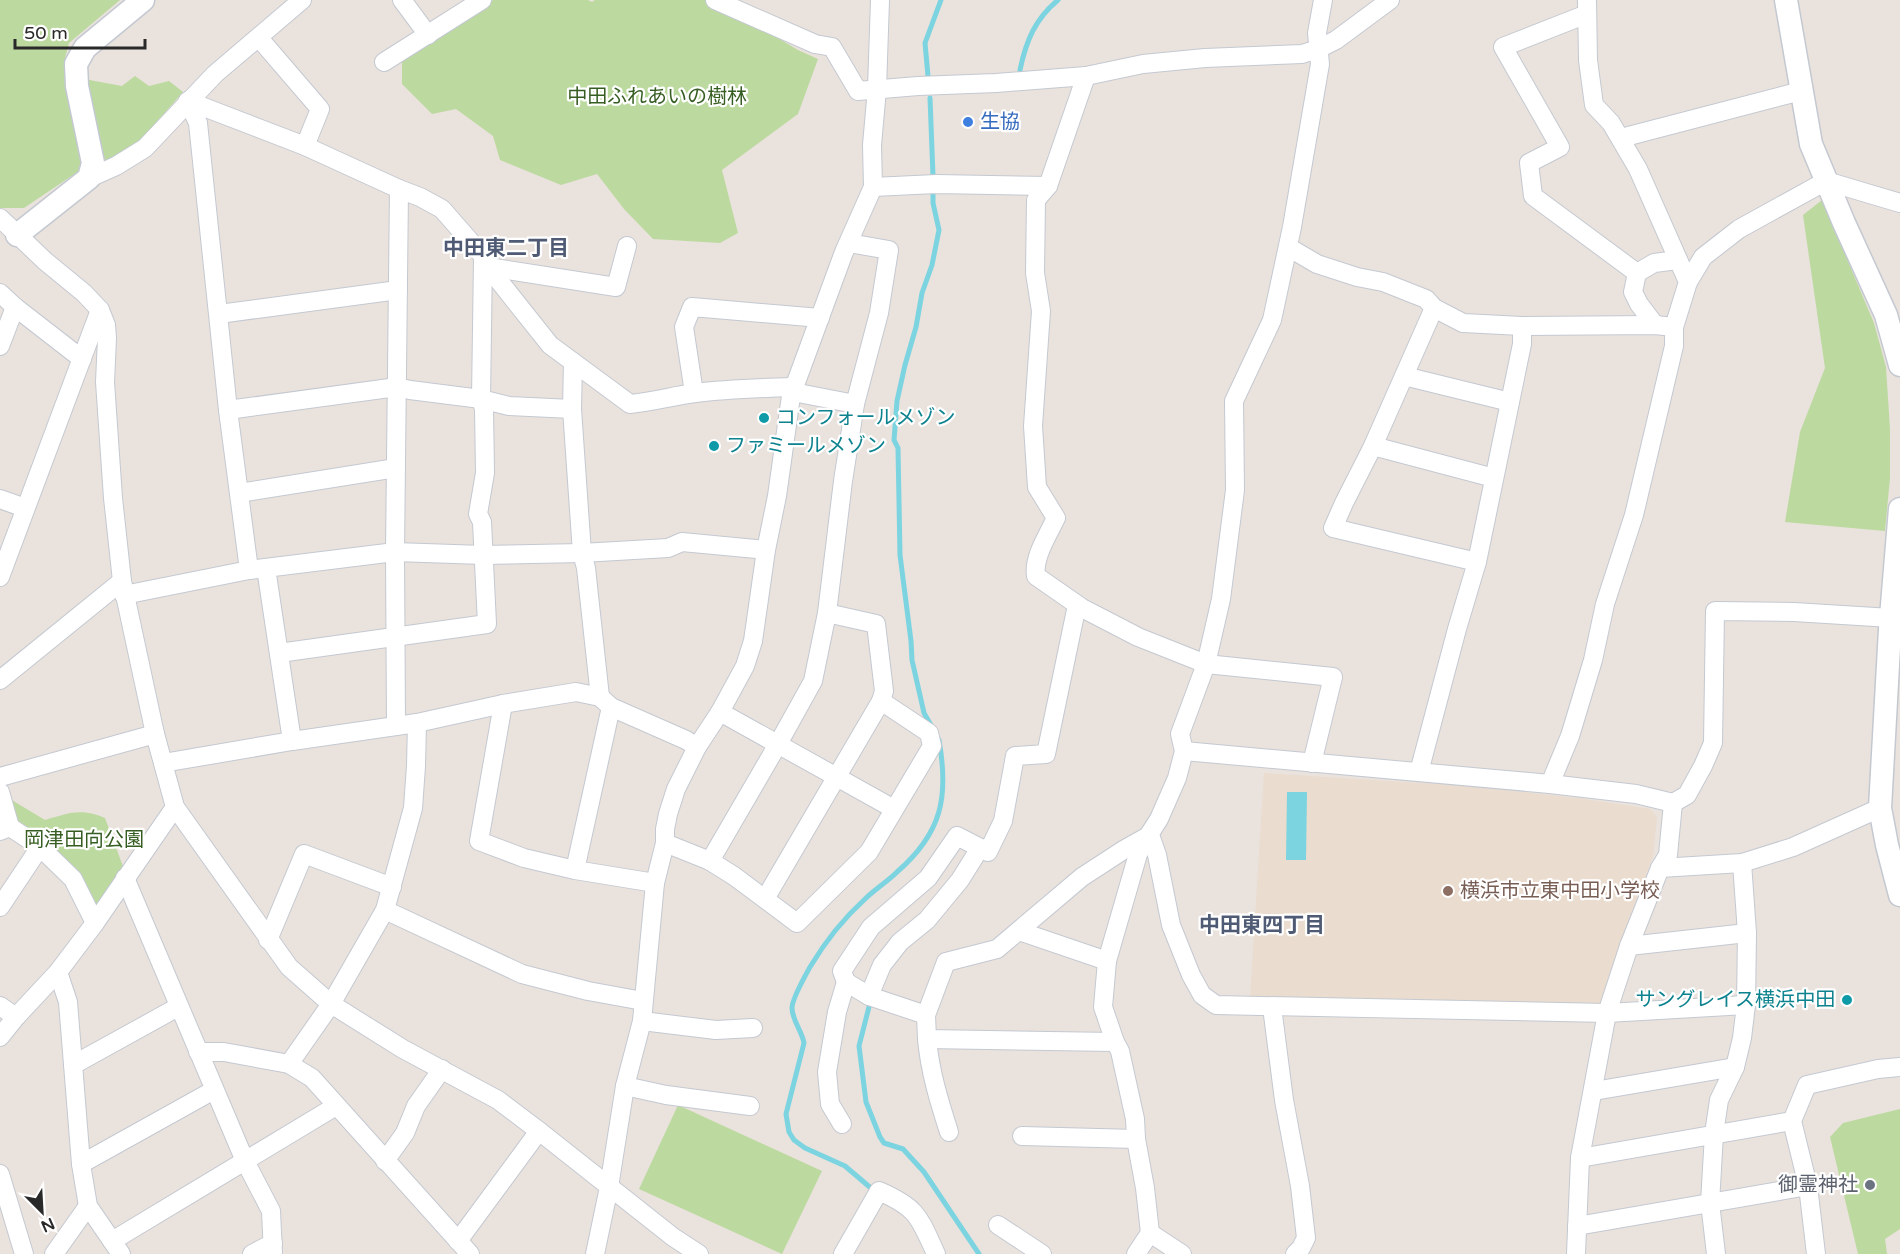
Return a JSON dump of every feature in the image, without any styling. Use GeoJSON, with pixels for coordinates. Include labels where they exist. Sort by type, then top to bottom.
{"type":"FeatureCollection","features":[{"type":"Feature","properties":{"kind":"street"},"geometry":{"type":"LineString","coordinates":[[89,178],[93,163],[77,86],[76,64],[85,48],[143,0]]}},
{"type":"Feature","properties":{"kind":"street"},"geometry":{"type":"LineString","coordinates":[[17,235],[89,178],[116,166],[145,148],[215,74],[302,0]]}},
{"type":"Feature","properties":{"kind":"street"},"geometry":{"type":"LineString","coordinates":[[402,0],[428,35]]}},
{"type":"Feature","properties":{"kind":"street"},"geometry":{"type":"LineString","coordinates":[[384,62],[482,0]]}},
{"type":"Feature","properties":{"kind":"street"},"geometry":{"type":"LineString","coordinates":[[715,0],[815,44],[832,47],[858,91],[1086,76],[1143,64],[1205,58],[1302,54],[1336,40],[1390,0]]}},
{"type":"Feature","properties":{"kind":"street"},"geometry":{"type":"LineString","coordinates":[[596,1254],[625,1086],[642,1020],[655,883],[665,843],[666,821],[676,789],[697,747],[720,712],[745,666],[753,641],[793,390],[843,252],[873,187],[872,145],[877,89],[880,0]]}},
{"type":"Feature","properties":{"kind":"street"},"geometry":{"type":"LineString","coordinates":[[1136,1254],[1150,1233],[1135,1119],[1120,1051],[1103,1007],[1107,962],[1138,854],[1160,819],[1177,778],[1184,751],[1180,734],[1206,664],[1221,599],[1235,490],[1234,401],[1272,320],[1288,247],[1320,64],[1317,33],[1323,0]]}},
{"type":"Feature","properties":{"kind":"street"},"geometry":{"type":"LineString","coordinates":[[1786,0],[1810,144],[1886,315],[1900,365]]}},
{"type":"Feature","properties":{"kind":"street"},"geometry":{"type":"LineString","coordinates":[[1637,273],[1533,196],[1529,163],[1560,147],[1503,47],[1587,7],[1588,60],[1594,105],[1611,123],[1638,169],[1688,282]]}},
{"type":"Feature","properties":{"kind":"street"},"geometry":{"type":"LineString","coordinates":[[259,38],[320,109],[305,146]]}},
{"type":"Feature","properties":{"kind":"street"},"geometry":{"type":"LineString","coordinates":[[1086,76],[1048,186],[1036,201],[1035,273],[1041,311],[1032,426],[1037,488],[1056,518],[1042,547],[1035,573],[1077,605],[1138,637],[1206,664],[1333,677],[1312,763]]}},
{"type":"Feature","properties":{"kind":"street"},"geometry":{"type":"LineString","coordinates":[[1621,138],[1801,91]]}},
{"type":"Feature","properties":{"kind":"street"},"geometry":{"type":"LineString","coordinates":[[188,101],[305,146],[442,209],[550,345],[630,404],[694,393],[759,388],[793,390],[855,404]]}},
{"type":"Feature","properties":{"kind":"street"},"geometry":{"type":"LineString","coordinates":[[188,101],[198,123],[239,494],[279,653],[292,741]]}},
{"type":"Feature","properties":{"kind":"street"},"geometry":{"type":"LineString","coordinates":[[1550,784],[1570,736],[1593,660],[1605,604],[1634,515],[1674,346],[1674,327],[1688,282],[1703,257],[1739,229],[1826,181],[1900,203]]}},
{"type":"Feature","properties":{"kind":"street"},"geometry":{"type":"LineString","coordinates":[[873,187],[1048,186]]}},
{"type":"Feature","properties":{"kind":"street"},"geometry":{"type":"LineString","coordinates":[[396,726],[395,552],[399,189]]}},
{"type":"Feature","properties":{"kind":"street"},"geometry":{"type":"LineString","coordinates":[[0,218],[45,261],[84,293],[100,310],[106,325],[105,382],[113,498],[123,588],[155,734],[175,807],[289,967],[331,1004],[403,1049],[498,1100],[673,1237],[699,1254]]}},
{"type":"Feature","properties":{"kind":"street"},"geometry":{"type":"LineString","coordinates":[[710,861],[813,681],[827,613],[855,404],[879,313],[889,250],[849,243]]}},
{"type":"Feature","properties":{"kind":"street"},"geometry":{"type":"LineString","coordinates":[[485,261],[616,287],[627,246]]}},
{"type":"Feature","properties":{"kind":"street"},"geometry":{"type":"LineString","coordinates":[[1288,247],[1317,264],[1357,277],[1383,282],[1426,299],[1434,308],[1463,323],[1522,326],[1655,325],[1674,327]]}},
{"type":"Feature","properties":{"kind":"street"},"geometry":{"type":"LineString","coordinates":[[1655,325],[1633,292],[1637,273],[1654,263],[1678,260]]}},
{"type":"Feature","properties":{"kind":"street"},"geometry":{"type":"LineString","coordinates":[[279,653],[487,624],[482,522],[478,514],[485,473],[484,409],[481,399],[485,261]]}},
{"type":"Feature","properties":{"kind":"street"},"geometry":{"type":"LineString","coordinates":[[219,314],[398,290]]}},
{"type":"Feature","properties":{"kind":"street"},"geometry":{"type":"LineString","coordinates":[[0,293],[82,359]]}},
{"type":"Feature","properties":{"kind":"street"},"geometry":{"type":"LineString","coordinates":[[0,346],[15,307]]}},
{"type":"Feature","properties":{"kind":"street"},"geometry":{"type":"LineString","coordinates":[[694,393],[684,327],[692,307],[820,318]]}},
{"type":"Feature","properties":{"kind":"street"},"geometry":{"type":"LineString","coordinates":[[1434,308],[1373,446],[1333,528],[1477,562]]}},
{"type":"Feature","properties":{"kind":"street"},"geometry":{"type":"LineString","coordinates":[[0,577],[100,310]]}},
{"type":"Feature","properties":{"kind":"street"},"geometry":{"type":"LineString","coordinates":[[1419,772],[1477,562],[1522,344],[1522,326]]}},
{"type":"Feature","properties":{"kind":"street"},"geometry":{"type":"LineString","coordinates":[[573,362],[572,409],[582,554],[586,568],[605,702],[575,870]]}},
{"type":"Feature","properties":{"kind":"street"},"geometry":{"type":"LineString","coordinates":[[1404,376],[1510,402]]}},
{"type":"Feature","properties":{"kind":"street"},"geometry":{"type":"LineString","coordinates":[[228,410],[397,387],[509,405],[572,409]]}},
{"type":"Feature","properties":{"kind":"street"},"geometry":{"type":"LineString","coordinates":[[1373,446],[1494,478]]}},
{"type":"Feature","properties":{"kind":"street"},"geometry":{"type":"LineString","coordinates":[[239,494],[396,468]]}},
{"type":"Feature","properties":{"kind":"street"},"geometry":{"type":"LineString","coordinates":[[0,499],[25,508]]}},
{"type":"Feature","properties":{"kind":"street"},"geometry":{"type":"LineString","coordinates":[[1900,509],[1880,808],[1900,895]]}},
{"type":"Feature","properties":{"kind":"street"},"geometry":{"type":"LineString","coordinates":[[0,680],[123,588],[395,552],[483,555],[582,554],[668,548],[682,542],[766,550]]}},
{"type":"Feature","properties":{"kind":"street"},"geometry":{"type":"LineString","coordinates":[[869,996],[882,965],[900,942],[927,920],[984,850],[1003,821],[1015,756],[1046,754],[1077,605]]}},
{"type":"Feature","properties":{"kind":"street"},"geometry":{"type":"LineString","coordinates":[[1184,751],[1550,784],[1636,794],[1673,803],[1687,795],[1713,743],[1715,611],[1794,612],[1891,618]]}},
{"type":"Feature","properties":{"kind":"street"},"geometry":{"type":"LineString","coordinates":[[765,898],[881,702],[884,691],[876,624],[827,613]]}},
{"type":"Feature","properties":{"kind":"street"},"geometry":{"type":"LineString","coordinates":[[163,763],[417,723],[503,704],[576,692],[605,702],[697,747]]}},
{"type":"Feature","properties":{"kind":"street"},"geometry":{"type":"LineString","coordinates":[[665,843],[710,861],[797,923],[869,852],[932,746],[929,733],[881,702]]}},
{"type":"Feature","properties":{"kind":"street"},"geometry":{"type":"LineString","coordinates":[[503,704],[479,841],[524,858],[575,870],[655,883]]}},
{"type":"Feature","properties":{"kind":"street"},"geometry":{"type":"LineString","coordinates":[[720,712],[894,809]]}},
{"type":"Feature","properties":{"kind":"street"},"geometry":{"type":"LineString","coordinates":[[290,1064],[331,1004],[385,910],[413,808],[417,723]]}},
{"type":"Feature","properties":{"kind":"street"},"geometry":{"type":"LineString","coordinates":[[0,777],[155,734]]}},
{"type":"Feature","properties":{"kind":"street"},"geometry":{"type":"LineString","coordinates":[[0,792],[5,829],[40,847],[74,879],[95,923]]}},
{"type":"Feature","properties":{"kind":"street"},"geometry":{"type":"LineString","coordinates":[[1576,1254],[1580,1158],[1607,1013],[1629,946],[1660,868],[1668,855],[1673,803]]}},
{"type":"Feature","properties":{"kind":"street"},"geometry":{"type":"LineString","coordinates":[[0,1037],[58,972],[95,923],[175,807]]}},
{"type":"Feature","properties":{"kind":"street"},"geometry":{"type":"LineString","coordinates":[[1660,868],[1742,862],[1793,848],[1880,808]]}},
{"type":"Feature","properties":{"kind":"street"},"geometry":{"type":"LineString","coordinates":[[949,1132],[934,1083],[927,1039],[926,1015],[946,962],[997,949],[1082,877],[1150,835]]}},
{"type":"Feature","properties":{"kind":"street"},"geometry":{"type":"LineString","coordinates":[[1150,835],[1157,855],[1171,925],[1191,975],[1202,995],[1216,1005],[1607,1013],[1746,1005]]}},
{"type":"Feature","properties":{"kind":"street"},"geometry":{"type":"LineString","coordinates":[[842,1124],[830,1104],[827,1072],[837,1012],[846,982],[842,971],[871,927],[928,878],[957,836],[984,850]]}},
{"type":"Feature","properties":{"kind":"street"},"geometry":{"type":"LineString","coordinates":[[0,907],[40,847]]}},
{"type":"Feature","properties":{"kind":"street"},"geometry":{"type":"LineString","coordinates":[[973,879],[984,850]]}},
{"type":"Feature","properties":{"kind":"street"},"geometry":{"type":"LineString","coordinates":[[268,939],[304,854],[392,886]]}},
{"type":"Feature","properties":{"kind":"street"},"geometry":{"type":"LineString","coordinates":[[1716,1254],[1710,1203],[1714,1134],[1719,1100],[1735,1067],[1742,1038],[1746,1005],[1747,933],[1742,862]]}},
{"type":"Feature","properties":{"kind":"street"},"geometry":{"type":"LineString","coordinates":[[125,878],[245,1161],[271,1211],[273,1248],[252,1254]]}},
{"type":"Feature","properties":{"kind":"street"},"geometry":{"type":"LineString","coordinates":[[385,910],[522,974],[588,991],[642,1001]]}},
{"type":"Feature","properties":{"kind":"street"},"geometry":{"type":"LineString","coordinates":[[1019,932],[1107,962]]}},
{"type":"Feature","properties":{"kind":"street"},"geometry":{"type":"LineString","coordinates":[[1629,946],[1747,933]]}},
{"type":"Feature","properties":{"kind":"street"},"geometry":{"type":"LineString","coordinates":[[58,972],[68,1002],[81,1164],[88,1206],[116,1248],[245,1161],[336,1106]]}},
{"type":"Feature","properties":{"kind":"street"},"geometry":{"type":"LineString","coordinates":[[846,982],[869,996],[926,1015]]}},
{"type":"Feature","properties":{"kind":"street"},"geometry":{"type":"LineString","coordinates":[[0,1006],[16,1017]]}},
{"type":"Feature","properties":{"kind":"street"},"geometry":{"type":"LineString","coordinates":[[73,1065],[178,1007]]}},
{"type":"Feature","properties":{"kind":"street"},"geometry":{"type":"LineString","coordinates":[[1272,1007],[1306,1238],[1295,1254]]}},
{"type":"Feature","properties":{"kind":"street"},"geometry":{"type":"LineString","coordinates":[[642,1020],[716,1030],[753,1028]]}},
{"type":"Feature","properties":{"kind":"street"},"geometry":{"type":"LineString","coordinates":[[927,1039],[1115,1042]]}},
{"type":"Feature","properties":{"kind":"street"},"geometry":{"type":"LineString","coordinates":[[198,1052],[224,1052],[290,1064],[312,1078],[464,1247],[539,1131]]}},
{"type":"Feature","properties":{"kind":"street"},"geometry":{"type":"LineString","coordinates":[[1813,1254],[1808,1186],[1792,1121],[1808,1085],[1900,1066]]}},
{"type":"Feature","properties":{"kind":"street"},"geometry":{"type":"LineString","coordinates":[[1594,1091],[1735,1067]]}},
{"type":"Feature","properties":{"kind":"street"},"geometry":{"type":"LineString","coordinates":[[385,1161],[405,1133],[416,1106],[442,1069]]}},
{"type":"Feature","properties":{"kind":"street"},"geometry":{"type":"LineString","coordinates":[[625,1086],[666,1095],[750,1106]]}},
{"type":"Feature","properties":{"kind":"street"},"geometry":{"type":"LineString","coordinates":[[81,1164],[214,1090]]}},
{"type":"Feature","properties":{"kind":"street"},"geometry":{"type":"LineString","coordinates":[[1580,1158],[1792,1121]]}},
{"type":"Feature","properties":{"kind":"street"},"geometry":{"type":"LineString","coordinates":[[1022,1136],[1136,1139]]}},
{"type":"Feature","properties":{"kind":"street"},"geometry":{"type":"LineString","coordinates":[[0,1173],[4,1201],[24,1254]]}},
{"type":"Feature","properties":{"kind":"street"},"geometry":{"type":"LineString","coordinates":[[1577,1226],[1808,1186]]}},
{"type":"Feature","properties":{"kind":"street"},"geometry":{"type":"LineString","coordinates":[[843,1254],[879,1191],[900,1200],[918,1215],[936,1254]]}},
{"type":"Feature","properties":{"kind":"street"},"geometry":{"type":"LineString","coordinates":[[54,1254],[88,1206]]}},
{"type":"Feature","properties":{"kind":"street"},"geometry":{"type":"LineString","coordinates":[[998,1225],[1042,1254]]}},
{"type":"Feature","properties":{"kind":"street"},"geometry":{"type":"LineString","coordinates":[[1150,1233],[1182,1254]]}},
{"type":"Feature","properties":{"kind":"shaded area","name":"横浜市立東中田小学校"},"geometry":{"type":"Polygon","coordinates":[[[1264,773],[1466,786],[1578,798],[1650,809],[1657,817],[1653,856],[1625,930],[1604,1004],[1250,999],[1264,773]]]}},
{"type":"Feature","properties":{"kind":"green space"},"geometry":{"type":"Polygon","coordinates":[[[0,0],[120,0],[69,43],[65,58],[68,76],[122,86],[135,76],[149,86],[169,81],[183,92],[139,142],[114,160],[70,177],[24,208],[0,208],[0,0]]]}},
{"type":"Feature","properties":{"kind":"green space","name":"中田ふれあいの樹林"},"geometry":{"type":"Polygon","coordinates":[[[493,0],[588,0],[592,2],[595,0],[713,0],[798,50],[818,59],[798,114],[722,170],[738,233],[720,243],[653,239],[624,209],[597,174],[561,185],[500,160],[493,136],[456,109],[432,114],[402,84],[402,60],[493,0]]]}},
{"type":"Feature","properties":{"kind":"green space"},"geometry":{"type":"Polygon","coordinates":[[[1822,200],[1874,323],[1886,367],[1890,478],[1885,531],[1785,522],[1800,432],[1825,368],[1803,215],[1822,200]]]}},
{"type":"Feature","properties":{"kind":"green space","name":"岡津田向公園"},"geometry":{"type":"Polygon","coordinates":[[[10,799],[45,820],[82,812],[105,818],[124,869],[96,908],[19,823],[10,799]]]}},
{"type":"Feature","properties":{"kind":"green space"},"geometry":{"type":"Polygon","coordinates":[[[678,1105],[822,1171],[782,1254],[639,1189],[678,1105]]]}},
{"type":"Feature","properties":{"kind":"green space","name":"御霊神社"},"geometry":{"type":"Polygon","coordinates":[[[1900,1109],[1900,1229],[1885,1239],[1887,1254],[1858,1254],[1830,1137],[1843,1123],[1900,1109]]]}},
{"type":"Feature","properties":{"kind":"water"},"geometry":{"type":"Polygon","coordinates":[[[1287,792],[1307,792],[1306,860],[1286,860],[1287,792]]]}},
{"type":"Feature","properties":{"kind":"waterway"},"geometry":{"type":"LineString","coordinates":[[928,76],[925,43],[941,0]]}},
{"type":"Feature","properties":{"kind":"waterway"},"geometry":{"type":"LineString","coordinates":[[1020,70],[1025,50],[1037,23],[1058,0]]}},
{"type":"Feature","properties":{"kind":"waterway"},"geometry":{"type":"LineString","coordinates":[[930,98],[933,203],[939,230],[897,401],[894,440],[898,448],[900,555],[912,660],[924,713],[932,727]]}},
{"type":"Feature","properties":{"kind":"waterway"},"geometry":{"type":"LineString","coordinates":[[872,1189],[845,1166],[805,1148],[794,1140],[789,1132],[786,1114],[804,1043],[792,1008],[810,967],[835,931],[857,906],[912,857],[933,828],[942,797],[943,779],[939,740]]}},
{"type":"Feature","properties":{"kind":"waterway"},"geometry":{"type":"LineString","coordinates":[[870,1003],[859,1046],[866,1102],[880,1137],[884,1143],[903,1149],[924,1172],[979,1254]]}},
{"type":"Feature","properties":{"kind":"place","name":"生協"},"geometry":{"type":"Point","coordinates":[968,122]}},
{"type":"Feature","properties":{"kind":"place","name":"コンフォールメゾン"},"geometry":{"type":"Point","coordinates":[764,418]}},
{"type":"Feature","properties":{"kind":"place","name":"ファミールメゾン"},"geometry":{"type":"Point","coordinates":[714,446]}},
{"type":"Feature","properties":{"kind":"place","name":"横浜市立東中田小学校"},"geometry":{"type":"Point","coordinates":[1448,891]}},
{"type":"Feature","properties":{"kind":"place","name":"サングレイス横浜中田"},"geometry":{"type":"Point","coordinates":[1847,1000]}},
{"type":"Feature","properties":{"kind":"place","name":"御霊神社"},"geometry":{"type":"Point","coordinates":[1870,1185]}},
{"type":"Feature","properties":{"kind":"district","name":"中田東二丁目"},"geometry":{"type":"Point","coordinates":[506,248]}},
{"type":"Feature","properties":{"kind":"district","name":"中田東四丁目"},"geometry":{"type":"Point","coordinates":[1262,925]}}]}
